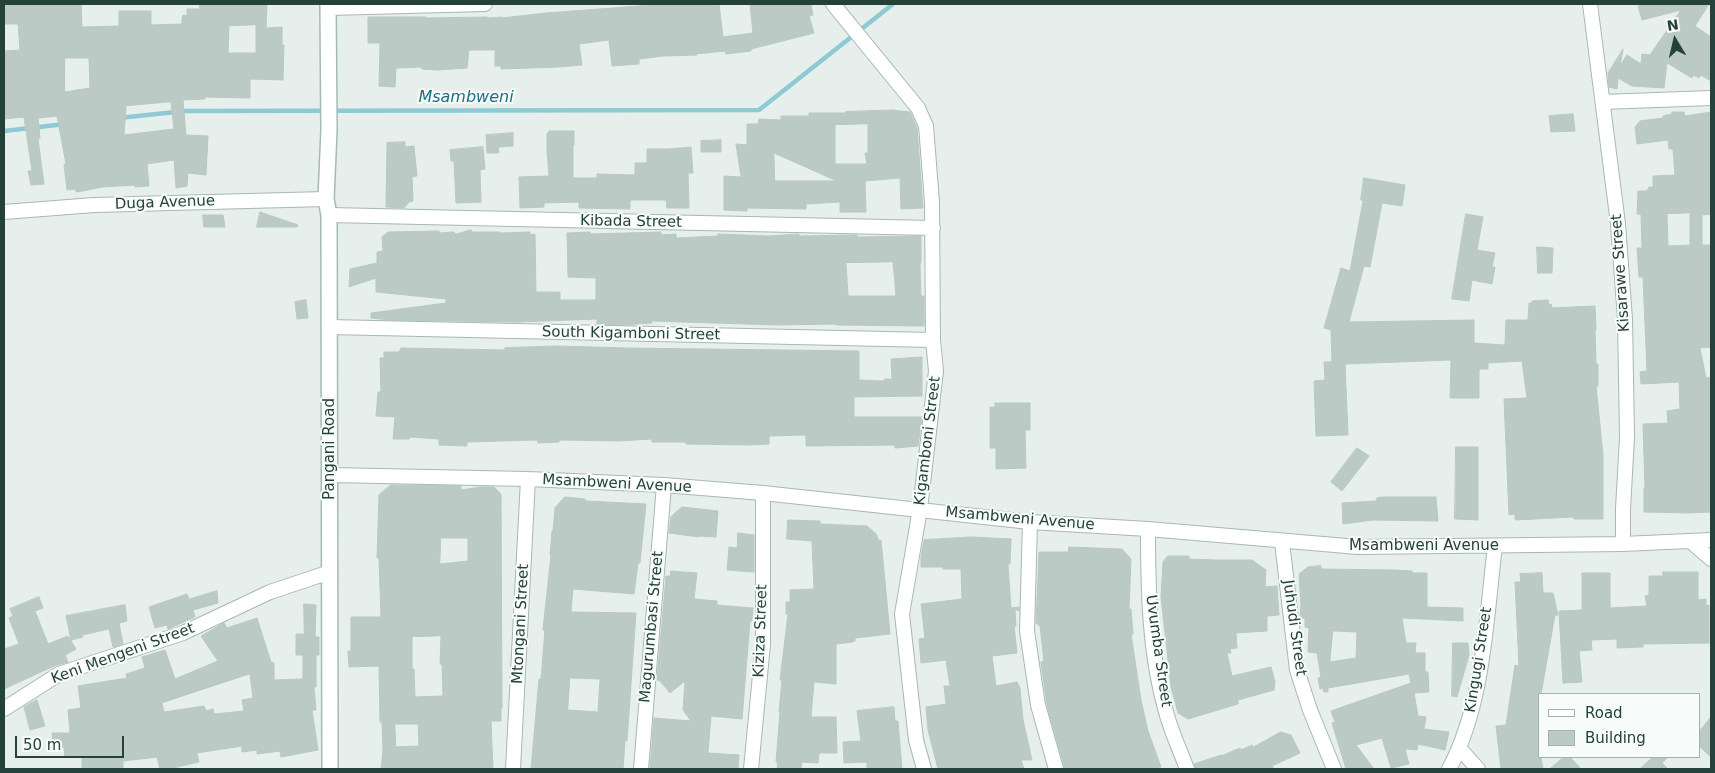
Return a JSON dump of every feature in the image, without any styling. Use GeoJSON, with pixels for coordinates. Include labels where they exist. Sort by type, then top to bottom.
{"type":"FeatureCollection","features":[{"type":"Feature","properties":{"kind":"main road","name":"Pangani Road"},"geometry":{"type":"LineString","coordinates":[[328,6],[329,130],[326,199],[329,215],[330,769]]}},
{"type":"Feature","properties":{"kind":"street"},"geometry":{"type":"LineString","coordinates":[[328,6],[485,4]]}},
{"type":"Feature","properties":{"kind":"street","name":"Kigamboni Street"},"geometry":{"type":"LineString","coordinates":[[833,4],[918,108],[926,126],[932,202],[933,340],[936,371],[920,510],[902,614],[916,740],[924,769]]}},
{"type":"Feature","properties":{"kind":"street","name":"Kisarawe Street"},"geometry":{"type":"LineString","coordinates":[[1590,4],[1618,224],[1625,319],[1627,437],[1623,544]]}},
{"type":"Feature","properties":{"kind":"street"},"geometry":{"type":"LineString","coordinates":[[1603,102],[1711,98]]}},
{"type":"Feature","properties":{"kind":"street","name":"Duga Avenue"},"geometry":{"type":"LineString","coordinates":[[4,212],[94,205],[326,199]]}},
{"type":"Feature","properties":{"kind":"street","name":"Kibada Street"},"geometry":{"type":"LineString","coordinates":[[329,215],[933,228]]}},
{"type":"Feature","properties":{"kind":"street","name":"South Kigamboni Street"},"geometry":{"type":"LineString","coordinates":[[329,327],[933,340]]}},
{"type":"Feature","properties":{"kind":"street","name":"Msambweni Avenue"},"geometry":{"type":"LineString","coordinates":[[330,475],[528,479],[664,485],[763,493],[1030,522],[1148,529],[1282,542],[1358,547],[1623,544],[1711,540]]}},
{"type":"Feature","properties":{"kind":"street","name":"Mtongani Street"},"geometry":{"type":"LineString","coordinates":[[513,769],[528,479]]}},
{"type":"Feature","properties":{"kind":"street","name":"Magurumbasi Street"},"geometry":{"type":"LineString","coordinates":[[641,769],[664,485]]}},
{"type":"Feature","properties":{"kind":"street","name":"Kiziza Street"},"geometry":{"type":"LineString","coordinates":[[751,769],[763,644],[763,493]]}},
{"type":"Feature","properties":{"kind":"street"},"geometry":{"type":"LineString","coordinates":[[1030,522],[1027,632],[1038,705],[1056,769]]}},
{"type":"Feature","properties":{"kind":"street","name":"Uvumba Street"},"geometry":{"type":"LineString","coordinates":[[1148,529],[1148,598],[1157,667],[1166,712],[1187,769]]}},
{"type":"Feature","properties":{"kind":"street"},"geometry":{"type":"LineString","coordinates":[[1690,541],[1711,559]]}},
{"type":"Feature","properties":{"kind":"street","name":"Juhudi Street"},"geometry":{"type":"LineString","coordinates":[[1282,542],[1297,670],[1310,710],[1334,769]]}},
{"type":"Feature","properties":{"kind":"street","name":"Kingugi Street"},"geometry":{"type":"LineString","coordinates":[[1449,769],[1460,749],[1476,699],[1495,546]]}},
{"type":"Feature","properties":{"kind":"street","name":"Keni Mengeni Street"},"geometry":{"type":"LineString","coordinates":[[4,709],[59,674],[183,634],[270,592],[330,572]]}},
{"type":"Feature","properties":{"kind":"street"},"geometry":{"type":"LineString","coordinates":[[1460,749],[1478,769]]}},
{"type":"Feature","properties":{"kind":"building"},"geometry":{"type":"Polygon","coordinates":[[[4,4],[81,4],[82,27],[119,26],[119,11],[151,11],[151,25],[182,24],[183,15],[187,16],[187,9],[200,9],[199,4],[267,4],[266,28],[282,27],[282,45],[284,45],[283,80],[250,79],[250,98],[205,97],[205,99],[183,100],[186,135],[208,136],[206,175],[188,173],[187,186],[176,188],[174,160],[147,164],[149,186],[102,187],[76,192],[76,189],[67,190],[64,164],[66,164],[57,116],[38,118],[40,138],[38,139],[44,184],[31,185],[28,171],[32,171],[24,117],[4,119],[4,51],[20,50],[18,24],[4,24],[4,4]],[[256,25],[229,26],[228,53],[256,53],[256,25]],[[65,58],[65,92],[90,88],[89,58],[65,58]],[[171,102],[126,106],[124,135],[174,129],[171,102]]]}},
{"type":"Feature","properties":{"kind":"building"},"geometry":{"type":"Polygon","coordinates":[[[666,4],[719,4],[723,37],[753,33],[750,4],[811,4],[813,15],[809,16],[814,33],[751,49],[751,51],[726,54],[725,51],[697,55],[663,56],[639,59],[639,64],[612,66],[609,40],[579,44],[582,65],[558,67],[501,69],[501,66],[495,66],[495,50],[469,50],[467,68],[438,70],[422,69],[421,67],[396,68],[395,87],[379,86],[380,43],[368,43],[368,17],[502,18],[666,4]]]}},
{"type":"Feature","properties":{"kind":"building"},"geometry":{"type":"Polygon","coordinates":[[[1642,4],[1709,4],[1695,26],[1711,37],[1711,81],[1701,75],[1699,78],[1693,75],[1692,78],[1667,63],[1664,88],[1632,86],[1618,78],[1617,89],[1609,87],[1608,73],[1623,49],[1620,66],[1627,55],[1641,64],[1642,54],[1650,55],[1681,10],[1642,20],[1638,6],[1642,4]]]}},
{"type":"Feature","properties":{"kind":"building"},"geometry":{"type":"Polygon","coordinates":[[[892,110],[910,112],[917,128],[923,208],[901,209],[900,178],[865,181],[866,212],[840,212],[840,202],[806,204],[806,209],[747,208],[747,211],[724,210],[724,176],[741,177],[736,144],[747,145],[747,124],[758,124],[759,119],[781,120],[781,116],[809,116],[809,113],[892,110]],[[868,124],[835,125],[835,164],[867,164],[865,153],[868,153],[868,124]],[[774,153],[775,181],[837,181],[774,153]]]}},
{"type":"Feature","properties":{"kind":"building"},"geometry":{"type":"Polygon","coordinates":[[[1672,112],[1684,112],[1685,116],[1711,112],[1711,214],[1702,215],[1702,245],[1711,245],[1711,347],[1700,348],[1706,378],[1711,377],[1711,512],[1644,512],[1643,424],[1668,423],[1667,411],[1680,409],[1679,382],[1641,384],[1640,372],[1647,371],[1643,277],[1639,277],[1637,248],[1642,248],[1641,214],[1637,214],[1638,191],[1647,191],[1649,187],[1653,187],[1653,176],[1675,175],[1673,149],[1669,149],[1668,140],[1637,144],[1635,127],[1640,121],[1663,118],[1663,116],[1672,114],[1672,112]],[[1690,213],[1667,214],[1668,246],[1690,245],[1690,213]]]}},
{"type":"Feature","properties":{"kind":"building"},"geometry":{"type":"Polygon","coordinates":[[[1573,114],[1575,131],[1551,132],[1549,116],[1573,114]]]}},
{"type":"Feature","properties":{"kind":"building"},"geometry":{"type":"Polygon","coordinates":[[[549,131],[574,131],[573,178],[597,178],[597,174],[635,175],[635,163],[647,163],[647,149],[691,147],[693,173],[688,173],[689,208],[667,208],[666,200],[630,200],[630,209],[579,208],[579,202],[544,203],[544,207],[520,208],[519,177],[549,176],[547,133],[549,131]]]}},
{"type":"Feature","properties":{"kind":"building"},"geometry":{"type":"Polygon","coordinates":[[[513,133],[513,146],[498,147],[499,153],[487,153],[486,135],[513,133]]]}},
{"type":"Feature","properties":{"kind":"building"},"geometry":{"type":"Polygon","coordinates":[[[721,140],[721,152],[701,152],[701,141],[721,140]]]}},
{"type":"Feature","properties":{"kind":"building"},"geometry":{"type":"Polygon","coordinates":[[[405,142],[405,147],[414,146],[417,176],[412,177],[413,201],[409,202],[404,208],[386,207],[387,143],[405,142]]]}},
{"type":"Feature","properties":{"kind":"building"},"geometry":{"type":"Polygon","coordinates":[[[483,147],[485,169],[480,170],[481,202],[456,203],[454,161],[451,161],[450,150],[483,147]]]}},
{"type":"Feature","properties":{"kind":"building"},"geometry":{"type":"Polygon","coordinates":[[[1364,178],[1405,185],[1402,206],[1382,203],[1370,267],[1364,266],[1349,322],[1474,320],[1474,343],[1505,345],[1506,320],[1528,320],[1529,303],[1532,303],[1532,301],[1548,300],[1552,308],[1595,306],[1596,364],[1598,364],[1598,386],[1596,386],[1603,455],[1603,519],[1574,519],[1574,517],[1515,520],[1515,514],[1509,515],[1504,399],[1527,398],[1522,361],[1488,363],[1488,369],[1479,369],[1479,398],[1450,398],[1451,360],[1345,364],[1348,435],[1316,436],[1314,381],[1325,380],[1324,362],[1332,362],[1331,330],[1324,328],[1341,268],[1350,271],[1363,201],[1361,200],[1364,178]]]}},
{"type":"Feature","properties":{"kind":"building"},"geometry":{"type":"Polygon","coordinates":[[[260,212],[298,225],[297,227],[257,227],[260,212]]]}},
{"type":"Feature","properties":{"kind":"building"},"geometry":{"type":"Polygon","coordinates":[[[1466,214],[1483,217],[1477,250],[1495,253],[1492,267],[1495,267],[1492,284],[1472,280],[1469,301],[1452,299],[1466,214]]]}},
{"type":"Feature","properties":{"kind":"building"},"geometry":{"type":"Polygon","coordinates":[[[203,215],[223,215],[225,227],[204,227],[203,215]]]}},
{"type":"Feature","properties":{"kind":"building"},"geometry":{"type":"Polygon","coordinates":[[[471,230],[472,232],[530,232],[530,235],[535,234],[536,292],[560,292],[560,300],[596,300],[596,278],[568,277],[567,233],[661,232],[661,235],[676,234],[676,238],[718,236],[718,234],[768,236],[799,234],[799,236],[857,235],[857,237],[921,236],[921,296],[924,296],[924,326],[777,325],[652,321],[652,323],[624,325],[597,324],[597,319],[517,322],[371,318],[371,313],[446,303],[446,299],[376,292],[376,278],[349,287],[350,269],[377,263],[377,252],[383,251],[382,237],[388,232],[439,231],[439,233],[454,232],[456,234],[471,230]],[[893,262],[846,263],[848,296],[896,296],[893,262]]]}},
{"type":"Feature","properties":{"kind":"building"},"geometry":{"type":"Polygon","coordinates":[[[1537,247],[1553,248],[1552,273],[1538,273],[1537,247]]]}},
{"type":"Feature","properties":{"kind":"building"},"geometry":{"type":"Polygon","coordinates":[[[306,300],[308,318],[297,319],[295,302],[306,300]]]}},
{"type":"Feature","properties":{"kind":"building"},"geometry":{"type":"Polygon","coordinates":[[[557,346],[859,351],[859,380],[884,381],[885,379],[892,379],[891,359],[922,357],[922,396],[854,397],[854,417],[922,417],[918,446],[895,448],[895,445],[806,446],[806,435],[769,436],[769,444],[748,445],[652,442],[652,439],[619,441],[559,440],[559,442],[538,443],[537,440],[467,442],[467,446],[439,445],[439,439],[410,437],[409,439],[393,439],[395,417],[376,416],[378,392],[381,392],[380,358],[384,358],[384,352],[399,352],[401,348],[505,350],[505,348],[557,346]]]}},
{"type":"Feature","properties":{"kind":"building"},"geometry":{"type":"Polygon","coordinates":[[[995,403],[1030,403],[1030,430],[1025,430],[1026,468],[996,469],[996,448],[990,448],[990,407],[995,407],[995,403]]]}},
{"type":"Feature","properties":{"kind":"building"},"geometry":{"type":"Polygon","coordinates":[[[1456,447],[1478,447],[1478,520],[1455,519],[1456,447]]]}},
{"type":"Feature","properties":{"kind":"building"},"geometry":{"type":"Polygon","coordinates":[[[1357,448],[1369,456],[1342,491],[1331,482],[1357,448]]]}},
{"type":"Feature","properties":{"kind":"building"},"geometry":{"type":"Polygon","coordinates":[[[391,485],[461,486],[461,490],[494,487],[501,494],[502,708],[501,721],[491,721],[493,769],[381,769],[383,750],[382,722],[380,722],[379,666],[349,667],[348,651],[351,651],[351,617],[381,617],[379,558],[377,558],[379,495],[391,485]],[[441,538],[440,564],[468,561],[468,538],[441,538]],[[441,636],[412,637],[412,669],[414,669],[415,697],[443,696],[442,664],[440,664],[441,636]],[[395,724],[396,747],[419,746],[418,724],[395,724]]]}},
{"type":"Feature","properties":{"kind":"building"},"geometry":{"type":"Polygon","coordinates":[[[565,497],[585,499],[585,501],[646,504],[640,563],[638,563],[634,594],[573,589],[571,612],[636,613],[627,741],[625,741],[623,769],[531,769],[539,679],[541,679],[545,630],[543,630],[555,508],[565,497]],[[570,678],[568,710],[598,712],[600,679],[570,678]]]}},
{"type":"Feature","properties":{"kind":"building"},"geometry":{"type":"Polygon","coordinates":[[[1436,497],[1438,521],[1373,520],[1343,524],[1342,503],[1376,501],[1377,498],[1436,497]]]}},
{"type":"Feature","properties":{"kind":"building"},"geometry":{"type":"Polygon","coordinates":[[[682,507],[718,511],[716,537],[669,533],[671,517],[682,507]]]}},
{"type":"Feature","properties":{"kind":"building"},"geometry":{"type":"Polygon","coordinates":[[[788,520],[820,521],[820,524],[867,526],[876,534],[879,541],[881,540],[890,634],[855,638],[853,642],[836,644],[836,684],[814,682],[811,717],[836,717],[837,753],[819,753],[818,763],[802,762],[801,769],[777,769],[778,762],[776,762],[782,680],[780,680],[788,614],[786,614],[786,602],[790,602],[790,590],[814,589],[812,541],[787,539],[788,520]]]}},
{"type":"Feature","properties":{"kind":"building"},"geometry":{"type":"Polygon","coordinates":[[[738,533],[754,535],[754,572],[727,570],[729,547],[737,548],[738,533]]]}},
{"type":"Feature","properties":{"kind":"building"},"geometry":{"type":"Polygon","coordinates":[[[971,537],[1011,539],[1010,564],[1008,564],[1011,608],[1019,607],[1019,611],[1015,609],[1016,626],[1014,626],[1017,653],[992,656],[996,686],[1017,682],[1020,688],[1023,720],[1032,760],[1021,760],[1024,769],[938,769],[928,730],[926,707],[946,704],[944,686],[950,686],[946,660],[921,663],[919,639],[925,638],[921,604],[962,599],[961,569],[921,567],[924,540],[971,537]]]}},
{"type":"Feature","properties":{"kind":"building"},"geometry":{"type":"Polygon","coordinates":[[[1069,547],[1122,549],[1131,559],[1129,609],[1131,609],[1133,634],[1131,634],[1141,700],[1148,731],[1161,767],[1152,769],[1065,769],[1047,705],[1041,662],[1044,661],[1040,626],[1036,623],[1039,552],[1068,552],[1069,547]]]}},
{"type":"Feature","properties":{"kind":"building"},"geometry":{"type":"Polygon","coordinates":[[[1168,556],[1189,556],[1189,559],[1252,560],[1266,570],[1265,587],[1277,586],[1279,615],[1267,616],[1267,631],[1236,633],[1237,648],[1230,649],[1231,653],[1227,653],[1232,676],[1271,667],[1275,682],[1274,690],[1238,700],[1238,704],[1188,719],[1178,713],[1171,687],[1161,597],[1163,562],[1168,556]]]}},
{"type":"Feature","properties":{"kind":"building"},"geometry":{"type":"Polygon","coordinates":[[[1321,566],[1321,569],[1395,570],[1427,573],[1427,607],[1463,608],[1463,621],[1402,618],[1406,643],[1416,643],[1415,653],[1425,653],[1425,672],[1428,672],[1429,692],[1414,693],[1418,716],[1426,717],[1424,729],[1449,732],[1445,750],[1418,744],[1417,750],[1405,749],[1409,764],[1391,768],[1382,738],[1356,745],[1374,769],[1346,769],[1332,723],[1335,722],[1331,711],[1411,683],[1409,674],[1328,688],[1328,692],[1324,692],[1323,688],[1320,689],[1318,678],[1321,677],[1317,653],[1308,652],[1309,628],[1305,627],[1305,618],[1300,618],[1299,574],[1308,567],[1321,566]],[[1333,631],[1330,662],[1356,658],[1357,632],[1333,631]]]}},
{"type":"Feature","properties":{"kind":"building"},"geometry":{"type":"Polygon","coordinates":[[[671,571],[697,573],[694,599],[717,601],[717,605],[753,608],[752,621],[750,621],[742,719],[711,716],[708,753],[739,755],[738,769],[650,769],[654,718],[691,721],[683,710],[685,681],[670,693],[657,680],[666,576],[670,576],[671,571]]]}},
{"type":"Feature","properties":{"kind":"building"},"geometry":{"type":"Polygon","coordinates":[[[1663,572],[1698,572],[1698,600],[1706,599],[1706,606],[1709,605],[1709,643],[1643,644],[1643,647],[1617,648],[1617,639],[1591,640],[1592,650],[1579,651],[1582,682],[1563,683],[1559,611],[1582,610],[1582,573],[1610,573],[1610,608],[1647,606],[1645,596],[1649,595],[1649,576],[1663,576],[1663,572]]]}},
{"type":"Feature","properties":{"kind":"building"},"geometry":{"type":"Polygon","coordinates":[[[1542,573],[1543,593],[1553,593],[1558,615],[1555,615],[1541,693],[1538,693],[1538,758],[1541,758],[1543,769],[1501,769],[1496,726],[1506,725],[1515,665],[1519,666],[1515,582],[1521,582],[1520,574],[1542,573]]]}},
{"type":"Feature","properties":{"kind":"building"},"geometry":{"type":"Polygon","coordinates":[[[217,591],[218,603],[193,610],[195,617],[168,629],[167,625],[155,628],[149,607],[187,594],[189,599],[217,591]]]}},
{"type":"Feature","properties":{"kind":"building"},"geometry":{"type":"Polygon","coordinates":[[[39,597],[43,608],[35,611],[48,644],[68,636],[76,649],[65,655],[68,662],[54,666],[4,689],[4,649],[19,644],[9,618],[13,616],[10,609],[39,597]]]}},
{"type":"Feature","properties":{"kind":"building"},"geometry":{"type":"Polygon","coordinates":[[[304,604],[316,605],[315,637],[319,637],[319,655],[316,655],[316,687],[314,687],[316,710],[312,710],[318,750],[281,757],[280,751],[257,754],[257,750],[242,752],[242,746],[197,753],[199,762],[173,769],[160,769],[157,757],[123,761],[123,769],[82,769],[82,756],[65,757],[64,747],[54,749],[52,733],[70,733],[68,710],[81,708],[78,686],[127,678],[126,674],[145,668],[142,657],[165,650],[175,679],[218,661],[201,636],[224,623],[227,628],[257,618],[271,662],[274,663],[274,680],[303,679],[303,655],[296,655],[296,634],[304,634],[304,604]],[[250,674],[162,703],[164,712],[204,706],[206,711],[213,709],[214,714],[244,711],[242,700],[253,698],[250,674]]]}},
{"type":"Feature","properties":{"kind":"building"},"geometry":{"type":"Polygon","coordinates":[[[125,605],[127,621],[119,623],[123,644],[113,647],[109,629],[82,635],[83,637],[71,640],[66,616],[125,605]]]}},
{"type":"Feature","properties":{"kind":"building"},"geometry":{"type":"Polygon","coordinates":[[[1453,643],[1468,643],[1469,655],[1457,697],[1452,696],[1453,643]]]}},
{"type":"Feature","properties":{"kind":"building"},"geometry":{"type":"Polygon","coordinates":[[[37,700],[45,726],[30,730],[24,707],[37,700]]]}},
{"type":"Feature","properties":{"kind":"building"},"geometry":{"type":"Polygon","coordinates":[[[894,707],[895,721],[898,721],[902,769],[867,769],[867,762],[844,763],[843,742],[861,741],[857,711],[894,707]]]}},
{"type":"Feature","properties":{"kind":"building"},"geometry":{"type":"Polygon","coordinates":[[[1711,717],[1711,757],[1700,747],[1700,731],[1711,717]]]}},
{"type":"Feature","properties":{"kind":"building"},"geometry":{"type":"Polygon","coordinates":[[[1281,732],[1291,735],[1300,753],[1272,766],[1274,769],[1196,769],[1194,764],[1240,748],[1241,750],[1252,745],[1253,747],[1281,732]]]}},
{"type":"Feature","properties":{"kind":"building"},"geometry":{"type":"Polygon","coordinates":[[[1563,758],[1571,758],[1581,769],[1550,769],[1563,758]]]}},
{"type":"Feature","properties":{"kind":"building"},"geometry":{"type":"Polygon","coordinates":[[[1652,758],[1667,758],[1662,763],[1668,769],[1640,769],[1652,758]]]}},
{"type":"Feature","properties":{"kind":"waterway","name":"Msambweni"},"geometry":{"type":"LineString","coordinates":[[119,118],[185,111],[759,110],[893,4]]}},
{"type":"Feature","properties":{"kind":"waterway","name":"Msambweni"},"geometry":{"type":"LineString","coordinates":[[4,131],[65,124]]}}]}
